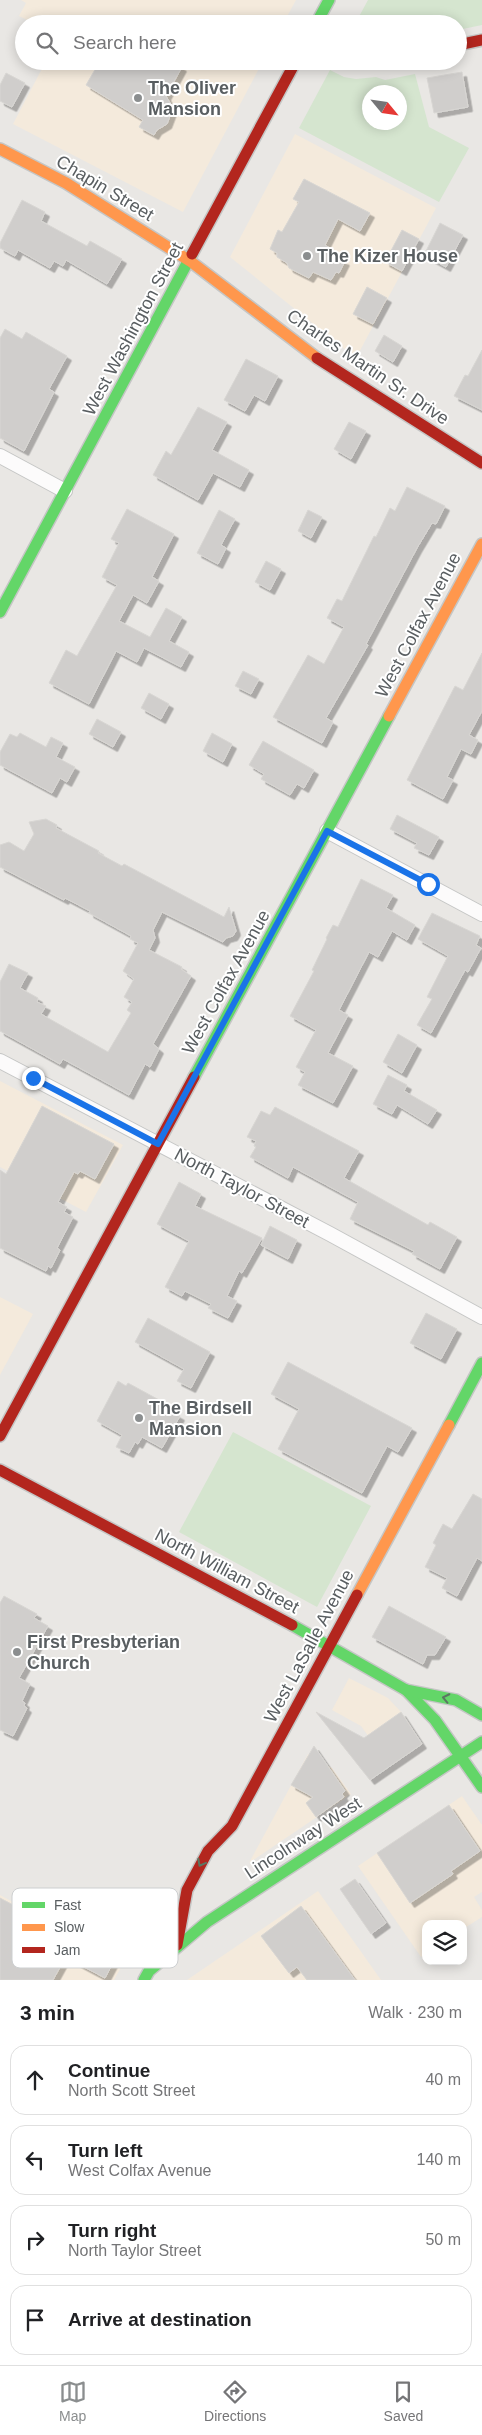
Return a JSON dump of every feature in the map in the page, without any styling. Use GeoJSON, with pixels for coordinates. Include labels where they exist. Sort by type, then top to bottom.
{"type":"FeatureCollection","features":[{"type":"Feature","properties":{"kind":"street"},"geometry":{"type":"LineString","coordinates":[[321,15],[329,0]]}},
{"type":"Feature","properties":{"kind":"street"},"geometry":{"type":"LineString","coordinates":[[467,43],[482,40]]}},
{"type":"Feature","properties":{"kind":"street","name":"West Washington Street"},"geometry":{"type":"LineString","coordinates":[[0,612],[291,70]]}},
{"type":"Feature","properties":{"kind":"street","name":"Chapin Street"},"geometry":{"type":"LineString","coordinates":[[0,149],[66,184],[190,261]]}},
{"type":"Feature","properties":{"kind":"street","name":"Charles Martin Sr. Drive"},"geometry":{"type":"LineString","coordinates":[[190,261],[315,357],[482,463]]}},
{"type":"Feature","properties":{"kind":"street"},"geometry":{"type":"LineString","coordinates":[[0,456],[65,491]]}},
{"type":"Feature","properties":{"kind":"street","name":"West Colfax Avenue"},"geometry":{"type":"LineString","coordinates":[[0,1436],[482,544]]}},
{"type":"Feature","properties":{"kind":"street"},"geometry":{"type":"LineString","coordinates":[[327,831],[482,914]]}},
{"type":"Feature","properties":{"kind":"street","name":"North Taylor Street"},"geometry":{"type":"LineString","coordinates":[[0,1061],[482,1317]]}},
{"type":"Feature","properties":{"kind":"street","name":"West LaSalle Avenue"},"geometry":{"type":"LineString","coordinates":[[178,1940],[187,1890],[208,1851],[232,1826],[482,1363]]}},
{"type":"Feature","properties":{"kind":"street","name":"North William Street"},"geometry":{"type":"LineString","coordinates":[[0,1470],[330,1646],[406,1690],[435,1720],[482,1787]]}},
{"type":"Feature","properties":{"kind":"street"},"geometry":{"type":"LineString","coordinates":[[406,1690],[456,1700],[482,1715]]}},
{"type":"Feature","properties":{"kind":"street","name":"Lincolnway West"},"geometry":{"type":"LineString","coordinates":[[178,1944],[207,1922],[482,1742]]}},
{"type":"Feature","properties":{"kind":"shaded area"},"geometry":{"type":"Polygon","coordinates":[[[21,0],[296,0],[288,15],[20,15],[26,3],[21,0]]]}},
{"type":"Feature","properties":{"kind":"shaded area"},"geometry":{"type":"Polygon","coordinates":[[[41,70],[258,70],[183,212],[13,124],[41,70]]]}},
{"type":"Feature","properties":{"kind":"shaded area"},"geometry":{"type":"Polygon","coordinates":[[[295,134],[436,208],[356,358],[230,257],[295,134]]]}},
{"type":"Feature","properties":{"kind":"shaded area"},"geometry":{"type":"Polygon","coordinates":[[[0,1081],[123,1145],[86,1212],[0,1167],[0,1081]]]}},
{"type":"Feature","properties":{"kind":"shaded area"},"geometry":{"type":"Polygon","coordinates":[[[0,1297],[33,1314],[0,1375],[0,1297]]]}},
{"type":"Feature","properties":{"kind":"shaded area"},"geometry":{"type":"Polygon","coordinates":[[[349,1678],[388,1698],[401,1712],[422,1744],[390,1766],[361,1726],[332,1710],[349,1678]]]}},
{"type":"Feature","properties":{"kind":"shaded area"},"geometry":{"type":"Polygon","coordinates":[[[308,1754],[332,1768],[351,1794],[249,1863],[308,1754]]]}},
{"type":"Feature","properties":{"kind":"shaded area"},"geometry":{"type":"Polygon","coordinates":[[[462,1796],[482,1825],[482,1892],[474,1897],[482,1910],[482,1917],[467,1926],[467,1920],[422,1920],[421,1957],[358,1866],[462,1796]]]}},
{"type":"Feature","properties":{"kind":"shaded area"},"geometry":{"type":"Polygon","coordinates":[[[318,1891],[381,1980],[187,1980],[318,1891]]]}},
{"type":"Feature","properties":{"kind":"shaded area"},"geometry":{"type":"Polygon","coordinates":[[[0,1895],[12,1901],[12,1968],[121,1968],[114,1980],[0,1980],[0,1895]]]}},
{"type":"Feature","properties":{"kind":"green space"},"geometry":{"type":"Polygon","coordinates":[[[368,0],[482,0],[482,25],[467,28],[467,15],[360,15],[368,0]]]}},
{"type":"Feature","properties":{"kind":"green space"},"geometry":{"type":"Polygon","coordinates":[[[330,70],[344,77],[356,79],[376,77],[385,80],[415,74],[429,127],[469,148],[439,202],[299,128],[330,70]]]}},
{"type":"Feature","properties":{"kind":"green space"},"geometry":{"type":"Polygon","coordinates":[[[233,1432],[371,1506],[317,1607],[179,1532],[233,1432]]]}},
{"type":"Feature","properties":{"kind":"building","name":"The Oliver Mansion"},"geometry":{"type":"Polygon","coordinates":[[[95,70],[180,70],[166,96],[173,108],[167,124],[157,130],[154,135],[139,127],[143,120],[86,85],[95,70]]]}},
{"type":"Feature","properties":{"kind":"building"},"geometry":{"type":"Polygon","coordinates":[[[462,72],[468,107],[434,113],[427,78],[462,72]]]}},
{"type":"Feature","properties":{"kind":"building"},"geometry":{"type":"Polygon","coordinates":[[[6,73],[25,83],[12,107],[0,101],[0,85],[6,73]]]}},
{"type":"Feature","properties":{"kind":"building"},"geometry":{"type":"Polygon","coordinates":[[[304,179],[370,213],[360,231],[338,219],[325,245],[339,254],[337,258],[345,261],[339,273],[336,272],[331,280],[313,272],[309,278],[289,268],[287,263],[277,257],[277,253],[270,249],[278,230],[282,232],[299,202],[293,199],[304,179]]]}},
{"type":"Feature","properties":{"kind":"building"},"geometry":{"type":"Polygon","coordinates":[[[22,200],[45,212],[41,221],[87,246],[90,241],[122,259],[107,284],[66,260],[63,266],[54,261],[50,268],[18,250],[15,256],[0,248],[0,243],[22,200]]]}},
{"type":"Feature","properties":{"kind":"building"},"geometry":{"type":"Polygon","coordinates":[[[440,223],[463,235],[446,267],[424,255],[440,223]]]}},
{"type":"Feature","properties":{"kind":"building"},"geometry":{"type":"Polygon","coordinates":[[[402,230],[419,239],[402,271],[385,262],[402,230]]]}},
{"type":"Feature","properties":{"kind":"building"},"geometry":{"type":"Polygon","coordinates":[[[367,287],[387,298],[373,324],[353,314],[367,287]]]}},
{"type":"Feature","properties":{"kind":"building"},"geometry":{"type":"Polygon","coordinates":[[[5,329],[22,339],[26,332],[67,356],[49,389],[54,392],[24,451],[0,438],[0,338],[5,329]]]}},
{"type":"Feature","properties":{"kind":"building"},"geometry":{"type":"Polygon","coordinates":[[[384,335],[402,346],[393,362],[375,351],[384,335]]]}},
{"type":"Feature","properties":{"kind":"building"},"geometry":{"type":"Polygon","coordinates":[[[482,350],[482,410],[454,396],[465,375],[468,376],[482,350]]]}},
{"type":"Feature","properties":{"kind":"building"},"geometry":{"type":"Polygon","coordinates":[[[246,359],[278,376],[265,401],[254,395],[245,411],[224,400],[246,359]]]}},
{"type":"Feature","properties":{"kind":"building"},"geometry":{"type":"Polygon","coordinates":[[[198,407],[227,422],[212,450],[249,470],[240,487],[213,473],[198,500],[153,475],[166,451],[171,455],[198,407]]]}},
{"type":"Feature","properties":{"kind":"building"},"geometry":{"type":"Polygon","coordinates":[[[349,422],[366,431],[351,459],[334,449],[349,422]]]}},
{"type":"Feature","properties":{"kind":"building"},"geometry":{"type":"Polygon","coordinates":[[[407,487],[445,506],[436,524],[432,523],[417,548],[366,644],[368,645],[326,718],[333,722],[322,743],[273,717],[308,655],[324,664],[344,627],[327,618],[337,599],[342,601],[374,536],[376,537],[390,508],[395,511],[407,487]]]}},
{"type":"Feature","properties":{"kind":"building"},"geometry":{"type":"Polygon","coordinates":[[[127,509],[174,534],[152,577],[159,581],[147,603],[133,595],[119,621],[150,637],[166,608],[182,617],[169,641],[189,652],[181,667],[144,648],[137,662],[116,651],[89,704],[49,683],[66,650],[77,656],[117,585],[102,577],[119,543],[111,539],[127,509]]]}},
{"type":"Feature","properties":{"kind":"building"},"geometry":{"type":"Polygon","coordinates":[[[219,510],[235,519],[221,545],[226,548],[218,564],[197,553],[219,510]]]}},
{"type":"Feature","properties":{"kind":"building"},"geometry":{"type":"Polygon","coordinates":[[[308,510],[322,517],[311,538],[298,531],[308,510]]]}},
{"type":"Feature","properties":{"kind":"building"},"geometry":{"type":"Polygon","coordinates":[[[266,561],[281,569],[270,590],[255,582],[266,561]]]}},
{"type":"Feature","properties":{"kind":"building"},"geometry":{"type":"Polygon","coordinates":[[[482,653],[482,711],[469,735],[478,740],[471,754],[461,749],[447,777],[453,780],[443,799],[407,780],[455,686],[463,690],[482,653]]]}},
{"type":"Feature","properties":{"kind":"building"},"geometry":{"type":"Polygon","coordinates":[[[243,671],[259,679],[251,694],[235,686],[243,671]]]}},
{"type":"Feature","properties":{"kind":"building"},"geometry":{"type":"Polygon","coordinates":[[[149,693],[169,704],[161,719],[141,708],[149,693]]]}},
{"type":"Feature","properties":{"kind":"building"},"geometry":{"type":"Polygon","coordinates":[[[97,719],[121,732],[113,747],[89,734],[97,719]]]}},
{"type":"Feature","properties":{"kind":"building"},"geometry":{"type":"Polygon","coordinates":[[[20,733],[46,747],[51,737],[63,743],[56,757],[75,767],[67,782],[60,778],[52,793],[0,765],[0,752],[10,734],[17,737],[20,733]]]}},
{"type":"Feature","properties":{"kind":"building"},"geometry":{"type":"Polygon","coordinates":[[[212,733],[232,744],[223,762],[203,751],[212,733]]]}},
{"type":"Feature","properties":{"kind":"building"},"geometry":{"type":"Polygon","coordinates":[[[263,741],[314,770],[304,788],[297,784],[290,795],[261,779],[264,774],[249,765],[263,741]]]}},
{"type":"Feature","properties":{"kind":"building"},"geometry":{"type":"Polygon","coordinates":[[[397,815],[439,837],[429,855],[414,848],[417,843],[390,829],[397,815]]]}},
{"type":"Feature","properties":{"kind":"building"},"geometry":{"type":"Polygon","coordinates":[[[46,819],[57,825],[56,828],[99,851],[98,853],[122,866],[124,864],[224,917],[229,907],[236,931],[233,936],[226,938],[223,942],[162,912],[153,930],[155,938],[149,950],[182,967],[181,969],[191,976],[153,1044],[159,1049],[150,1067],[145,1064],[129,1095],[63,1059],[60,1064],[0,1031],[0,982],[9,964],[28,973],[20,988],[38,998],[37,1002],[46,1006],[41,1014],[108,1052],[131,1013],[127,1010],[132,1002],[124,997],[134,979],[123,971],[138,943],[130,939],[131,936],[89,913],[90,911],[65,898],[64,900],[0,867],[0,845],[9,842],[24,851],[34,834],[29,822],[46,819]]]}},
{"type":"Feature","properties":{"kind":"building"},"geometry":{"type":"Polygon","coordinates":[[[361,879],[393,895],[386,908],[415,925],[407,940],[392,931],[378,957],[369,952],[339,1010],[348,1015],[328,1053],[353,1066],[333,1103],[298,1085],[305,1072],[296,1067],[316,1030],[290,1016],[314,971],[312,970],[326,938],[333,925],[338,927],[361,879]]]}},
{"type":"Feature","properties":{"kind":"building"},"geometry":{"type":"Polygon","coordinates":[[[432,913],[480,936],[476,945],[481,948],[468,972],[465,970],[431,1033],[417,1025],[432,999],[427,997],[448,956],[418,939],[432,913]]]}},
{"type":"Feature","properties":{"kind":"building"},"geometry":{"type":"Polygon","coordinates":[[[398,1034],[417,1045],[402,1073],[383,1062],[398,1034]]]}},
{"type":"Feature","properties":{"kind":"building"},"geometry":{"type":"Polygon","coordinates":[[[388,1075],[407,1085],[404,1091],[437,1110],[428,1124],[397,1105],[392,1114],[373,1104],[388,1075]]]}},
{"type":"Feature","properties":{"kind":"building"},"geometry":{"type":"Polygon","coordinates":[[[42,1106],[114,1144],[95,1179],[80,1171],[78,1174],[74,1172],[58,1202],[67,1207],[64,1212],[73,1217],[57,1248],[60,1250],[51,1268],[48,1266],[46,1271],[0,1248],[0,1170],[6,1174],[42,1106]]]}},
{"type":"Feature","properties":{"kind":"building"},"geometry":{"type":"Polygon","coordinates":[[[275,1107],[359,1151],[344,1178],[428,1225],[430,1222],[457,1237],[440,1269],[412,1254],[414,1251],[350,1219],[358,1202],[293,1167],[288,1178],[250,1157],[256,1147],[254,1146],[256,1141],[247,1137],[261,1111],[270,1115],[275,1107]]]}},
{"type":"Feature","properties":{"kind":"building"},"geometry":{"type":"Polygon","coordinates":[[[179,1182],[201,1194],[195,1206],[262,1238],[242,1273],[239,1271],[227,1296],[237,1301],[228,1318],[208,1308],[211,1304],[185,1291],[182,1296],[165,1287],[189,1241],[157,1224],[179,1182]]]}},
{"type":"Feature","properties":{"kind":"building"},"geometry":{"type":"Polygon","coordinates":[[[270,1226],[297,1240],[288,1259],[261,1245],[270,1226]]]}},
{"type":"Feature","properties":{"kind":"building"},"geometry":{"type":"Polygon","coordinates":[[[426,1313],[457,1329],[441,1359],[410,1343],[426,1313]]]}},
{"type":"Feature","properties":{"kind":"building"},"geometry":{"type":"Polygon","coordinates":[[[148,1318],[210,1352],[191,1388],[177,1381],[184,1369],[135,1342],[148,1318]]]}},
{"type":"Feature","properties":{"kind":"building"},"geometry":{"type":"Polygon","coordinates":[[[288,1362],[412,1428],[398,1452],[387,1446],[362,1493],[278,1449],[299,1409],[271,1394],[288,1362]]]}},
{"type":"Feature","properties":{"kind":"building","name":"The Birdsell Mansion"},"geometry":{"type":"Polygon","coordinates":[[[118,1381],[126,1386],[128,1383],[161,1401],[170,1407],[169,1410],[180,1416],[162,1448],[142,1437],[138,1444],[135,1442],[129,1453],[116,1447],[122,1435],[97,1421],[118,1381]]]}},
{"type":"Feature","properties":{"kind":"building"},"geometry":{"type":"Polygon","coordinates":[[[473,1494],[482,1499],[482,1561],[477,1558],[457,1596],[442,1588],[447,1578],[425,1567],[436,1545],[433,1543],[443,1524],[452,1529],[473,1494]]]}},
{"type":"Feature","properties":{"kind":"building","name":"First Presbyterian Church"},"geometry":{"type":"Polygon","coordinates":[[[4,1596],[37,1614],[34,1618],[48,1626],[19,1678],[30,1684],[22,1701],[27,1708],[13,1736],[0,1730],[0,1603],[4,1596]]]}},
{"type":"Feature","properties":{"kind":"building"},"geometry":{"type":"Polygon","coordinates":[[[389,1606],[446,1637],[435,1655],[427,1655],[423,1664],[372,1637],[389,1606]]]}},
{"type":"Feature","properties":{"kind":"building"},"geometry":{"type":"Polygon","coordinates":[[[316,1712],[364,1738],[401,1712],[422,1744],[370,1780],[316,1712]]]}},
{"type":"Feature","properties":{"kind":"building"},"geometry":{"type":"Polygon","coordinates":[[[314,1746],[345,1791],[342,1794],[344,1797],[316,1817],[306,1803],[313,1797],[291,1785],[314,1746]]]}},
{"type":"Feature","properties":{"kind":"building"},"geometry":{"type":"Polygon","coordinates":[[[449,1805],[480,1851],[451,1871],[453,1874],[410,1903],[377,1853],[449,1805]]]}},
{"type":"Feature","properties":{"kind":"building"},"geometry":{"type":"Polygon","coordinates":[[[355,1879],[386,1923],[371,1934],[340,1889],[355,1879]]]}},
{"type":"Feature","properties":{"kind":"building"},"geometry":{"type":"Polygon","coordinates":[[[0,1898],[12,1904],[12,1968],[60,1968],[53,1980],[0,1980],[0,1898]]]}},
{"type":"Feature","properties":{"kind":"building"},"geometry":{"type":"Polygon","coordinates":[[[301,1906],[355,1980],[307,1980],[297,1967],[289,1973],[261,1936],[301,1906]]]}},
{"type":"Feature","properties":{"kind":"building"},"geometry":{"type":"Polygon","coordinates":[[[86,1968],[110,1968],[105,1978],[86,1968]]]}},
{"type":"Feature","properties":{"kind":"traffic: fast"},"geometry":{"type":"LineString","coordinates":[[321,15],[329,0]]}},
{"type":"Feature","properties":{"kind":"traffic: fast"},"geometry":{"type":"LineString","coordinates":[[0,612],[192,254]]}},
{"type":"Feature","properties":{"kind":"traffic: fast"},"geometry":{"type":"LineString","coordinates":[[194,1077],[389,716]]}},
{"type":"Feature","properties":{"kind":"traffic: fast"},"geometry":{"type":"LineString","coordinates":[[449,1425],[482,1363]]}},
{"type":"Feature","properties":{"kind":"traffic: fast"},"geometry":{"type":"LineString","coordinates":[[292,1625],[406,1690],[435,1720],[482,1787]]}},
{"type":"Feature","properties":{"kind":"traffic: fast"},"geometry":{"type":"LineString","coordinates":[[406,1690],[456,1700],[482,1715]]}},
{"type":"Feature","properties":{"kind":"traffic: fast"},"geometry":{"type":"LineString","coordinates":[[178,1946],[207,1922],[482,1742]]}},
{"type":"Feature","properties":{"kind":"traffic: fast"},"geometry":{"type":"LineString","coordinates":[[144,1980],[153,1968]]}},
{"type":"Feature","properties":{"kind":"traffic: slow"},"geometry":{"type":"LineString","coordinates":[[0,149],[66,183],[190,261],[317,358]]}},
{"type":"Feature","properties":{"kind":"traffic: slow"},"geometry":{"type":"LineString","coordinates":[[389,716],[482,544]]}},
{"type":"Feature","properties":{"kind":"traffic: slow"},"geometry":{"type":"LineString","coordinates":[[357,1595],[449,1425]]}},
{"type":"Feature","properties":{"kind":"traffic: jam"},"geometry":{"type":"LineString","coordinates":[[467,43],[482,40]]}},
{"type":"Feature","properties":{"kind":"traffic: jam"},"geometry":{"type":"LineString","coordinates":[[192,254],[291,70]]}},
{"type":"Feature","properties":{"kind":"traffic: jam"},"geometry":{"type":"LineString","coordinates":[[317,358],[482,463]]}},
{"type":"Feature","properties":{"kind":"traffic: jam"},"geometry":{"type":"LineString","coordinates":[[0,1436],[194,1077]]}},
{"type":"Feature","properties":{"kind":"traffic: jam"},"geometry":{"type":"LineString","coordinates":[[0,1470],[292,1625]]}},
{"type":"Feature","properties":{"kind":"traffic: jam"},"geometry":{"type":"LineString","coordinates":[[178,1940],[187,1890],[208,1851],[232,1826],[357,1595]]}},
{"type":"Feature","properties":{"kind":"place","name":"The Oliver Mansion"},"geometry":{"type":"Point","coordinates":[138,98]}},
{"type":"Feature","properties":{"kind":"place","name":"The Kizer House"},"geometry":{"type":"Point","coordinates":[307,256]}},
{"type":"Feature","properties":{"kind":"place","name":"The Birdsell Mansion"},"geometry":{"type":"Point","coordinates":[139,1418]}},
{"type":"Feature","properties":{"kind":"place","name":"First Presbyterian Church"},"geometry":{"type":"Point","coordinates":[17,1652]}},
{"type":"Feature","properties":{"kind":"route"},"geometry":{"type":"LineString","coordinates":[[33,1078],[158,1144],[327,831],[428,884]]}}]}
